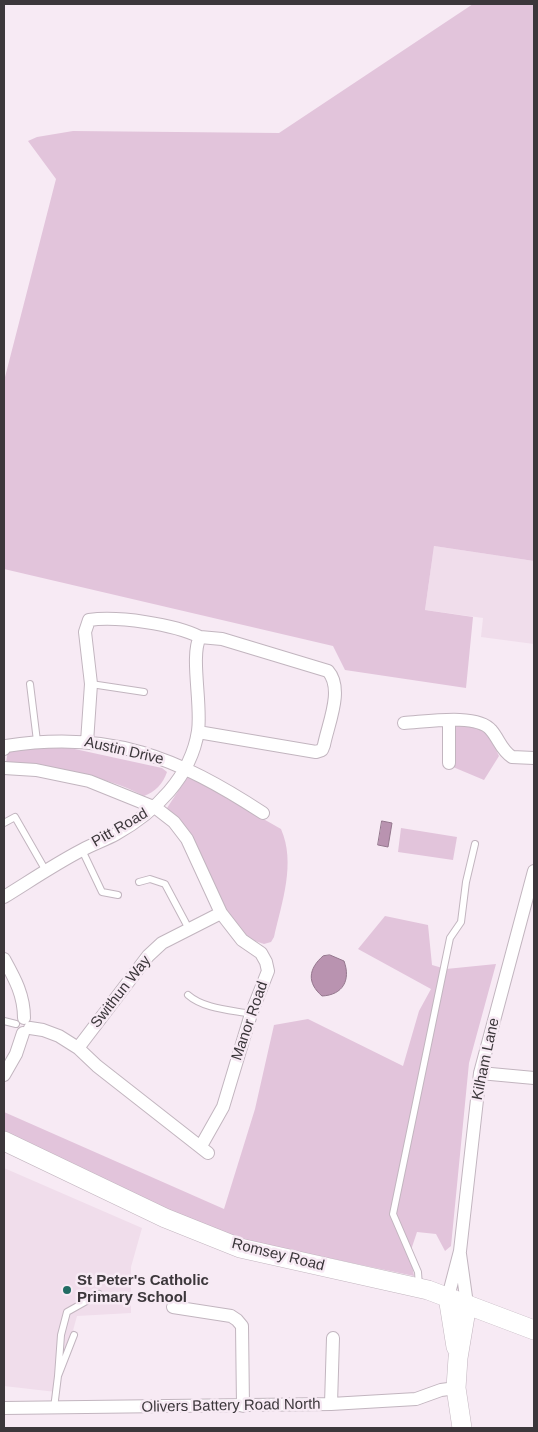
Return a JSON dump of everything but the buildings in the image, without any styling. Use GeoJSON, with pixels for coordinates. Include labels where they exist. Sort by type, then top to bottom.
{"type":"FeatureCollection","features":[{"type":"Feature","properties":{"kind":"main road","name":"Romsey Road"},"geometry":{"type":"LineString","coordinates":[[4,1141],[165,1218],[240,1248],[419,1287],[534,1330]]}},
{"type":"Feature","properties":{"kind":"main road"},"geometry":{"type":"LineString","coordinates":[[448,1297],[458,1358]]}},
{"type":"Feature","properties":{"kind":"main road"},"geometry":{"type":"LineString","coordinates":[[462,1428],[456,1388],[458,1358],[467,1304]]}},
{"type":"Feature","properties":{"kind":"street"},"geometry":{"type":"LineString","coordinates":[[87,742],[91,684],[85,632],[89,620],[122,619],[178,628],[200,637],[208,636],[222,639],[328,671],[333,677],[336,688],[322,750],[316,752],[198,732]]}},
{"type":"Feature","properties":{"kind":"street","name":"Pitt Road"},"geometry":{"type":"LineString","coordinates":[[4,897],[82,850],[116,834],[156,808],[186,768],[198,732],[200,706],[195,654],[200,637]]}},
{"type":"Feature","properties":{"kind":"street"},"geometry":{"type":"LineString","coordinates":[[404,723],[460,719],[485,725],[491,730],[506,753],[512,757],[534,758]]}},
{"type":"Feature","properties":{"kind":"street"},"geometry":{"type":"LineString","coordinates":[[449,720],[449,763]]}},
{"type":"Feature","properties":{"kind":"street","name":"Austin Drive"},"geometry":{"type":"LineString","coordinates":[[5,746],[37,741],[87,742],[158,756],[186,768],[263,813]]}},
{"type":"Feature","properties":{"kind":"street","name":"Manor Road"},"geometry":{"type":"LineString","coordinates":[[4,768],[36,770],[89,781],[156,808],[174,822],[187,839],[221,913],[242,940],[261,952],[268,972],[251,1014],[223,1107],[204,1149],[97,1066],[78,1048],[51,1033],[19,1025]]}},
{"type":"Feature","properties":{"kind":"street","name":"Kilham Lane"},"geometry":{"type":"LineString","coordinates":[[448,1297],[460,1251],[480,1073],[534,871]]}},
{"type":"Feature","properties":{"kind":"street","name":"Swithun Way"},"geometry":{"type":"LineString","coordinates":[[78,1048],[148,956],[162,943],[221,913]]}},
{"type":"Feature","properties":{"kind":"street"},"geometry":{"type":"LineString","coordinates":[[4,959],[19,987],[24,1003],[19,1025],[16,1054],[4,1075]]}},
{"type":"Feature","properties":{"kind":"street"},"geometry":{"type":"LineString","coordinates":[[480,1073],[534,1078]]}},
{"type":"Feature","properties":{"kind":"street","name":"Kilham Lane"},"geometry":{"type":"LineString","coordinates":[[460,1251],[467,1304]]}},
{"type":"Feature","properties":{"kind":"street"},"geometry":{"type":"LineString","coordinates":[[173,1307],[231,1316],[242,1326],[243,1406]]}},
{"type":"Feature","properties":{"kind":"street"},"geometry":{"type":"LineString","coordinates":[[331,1404],[333,1338]]}},
{"type":"Feature","properties":{"kind":"street","name":"Olivers Battery Road North"},"geometry":{"type":"LineString","coordinates":[[4,1408],[331,1404],[416,1399],[441,1390],[456,1388]]}},
{"type":"Feature","properties":{"kind":"lane"},"geometry":{"type":"LineString","coordinates":[[30,684],[37,741]]}},
{"type":"Feature","properties":{"kind":"lane"},"geometry":{"type":"LineString","coordinates":[[91,684],[144,692]]}},
{"type":"Feature","properties":{"kind":"lane"},"geometry":{"type":"LineString","coordinates":[[4,823],[15,817],[46,871]]}},
{"type":"Feature","properties":{"kind":"lane"},"geometry":{"type":"LineString","coordinates":[[419,1287],[418,1272],[393,1214],[450,938],[461,922],[466,882],[475,844]]}},
{"type":"Feature","properties":{"kind":"lane"},"geometry":{"type":"LineString","coordinates":[[82,850],[102,892],[118,895]]}},
{"type":"Feature","properties":{"kind":"lane"},"geometry":{"type":"LineString","coordinates":[[139,882],[150,879],[165,884],[189,929]]}},
{"type":"Feature","properties":{"kind":"lane"},"geometry":{"type":"LineString","coordinates":[[188,995],[194,1000],[213,1007],[251,1014]]}},
{"type":"Feature","properties":{"kind":"lane"},"geometry":{"type":"LineString","coordinates":[[54,1408],[61,1335],[67,1312],[99,1294]]}},
{"type":"Feature","properties":{"kind":"lane"},"geometry":{"type":"LineString","coordinates":[[58,1376],[74,1335]]}},
{"type":"Feature","properties":{"kind":"shaded area"},"geometry":{"type":"Polygon","coordinates":[[[473,4],[534,4],[534,561],[434,546],[425,610],[473,617],[466,688],[345,670],[333,646],[4,569],[4,381],[56,179],[28,141],[37,137],[73,131],[279,133],[473,4]]]}},
{"type":"Feature","properties":{"kind":"shaded area"},"geometry":{"type":"Polygon","coordinates":[[[434,546],[534,561],[534,644],[481,637],[483,618],[425,610],[434,546]]]}},
{"type":"Feature","properties":{"kind":"shaded area"},"geometry":{"type":"Polygon","coordinates":[[[456,723],[479,729],[488,735],[495,747],[499,756],[484,780],[453,767],[452,729],[456,723]]]}},
{"type":"Feature","properties":{"kind":"shaded area"},"geometry":{"type":"Polygon","coordinates":[[[61,746],[162,768],[167,772],[158,787],[144,796],[128,788],[94,777],[6,763],[8,750],[61,746]]]}},
{"type":"Feature","properties":{"kind":"shaded area"},"geometry":{"type":"Polygon","coordinates":[[[188,776],[281,829],[287,855],[286,883],[274,937],[271,942],[264,944],[246,938],[224,908],[167,808],[188,776]]]}},
{"type":"Feature","properties":{"kind":"shaded area"},"geometry":{"type":"Polygon","coordinates":[[[382,821],[392,823],[388,847],[378,845],[382,821]]]}},
{"type":"Feature","properties":{"kind":"shaded area"},"geometry":{"type":"Polygon","coordinates":[[[401,828],[457,837],[453,860],[398,852],[401,828]]]}},
{"type":"Feature","properties":{"kind":"shaded area"},"geometry":{"type":"Polygon","coordinates":[[[385,916],[428,925],[432,965],[446,969],[496,964],[469,1063],[451,1246],[445,1251],[436,1234],[417,1232],[410,1253],[414,1276],[243,1240],[169,1212],[4,1135],[4,1112],[224,1209],[255,1109],[274,1025],[308,1019],[403,1066],[419,1011],[431,989],[358,949],[385,916]]]}},
{"type":"Feature","properties":{"kind":"shaded area"},"geometry":{"type":"Polygon","coordinates":[[[330,955],[344,961],[346,980],[344,985],[335,993],[322,996],[314,986],[311,976],[314,966],[318,961],[323,956],[330,955]]]}},
{"type":"Feature","properties":{"kind":"shaded area","name":"St Peter's Catholic Primary School"},"geometry":{"type":"Polygon","coordinates":[[[4,1168],[142,1228],[131,1267],[131,1313],[77,1316],[56,1392],[4,1386],[4,1168]]]}},
{"type":"Feature","properties":{"kind":"place","name":"St Peter's Catholic Primary School"},"geometry":{"type":"Point","coordinates":[67,1290]}}]}
